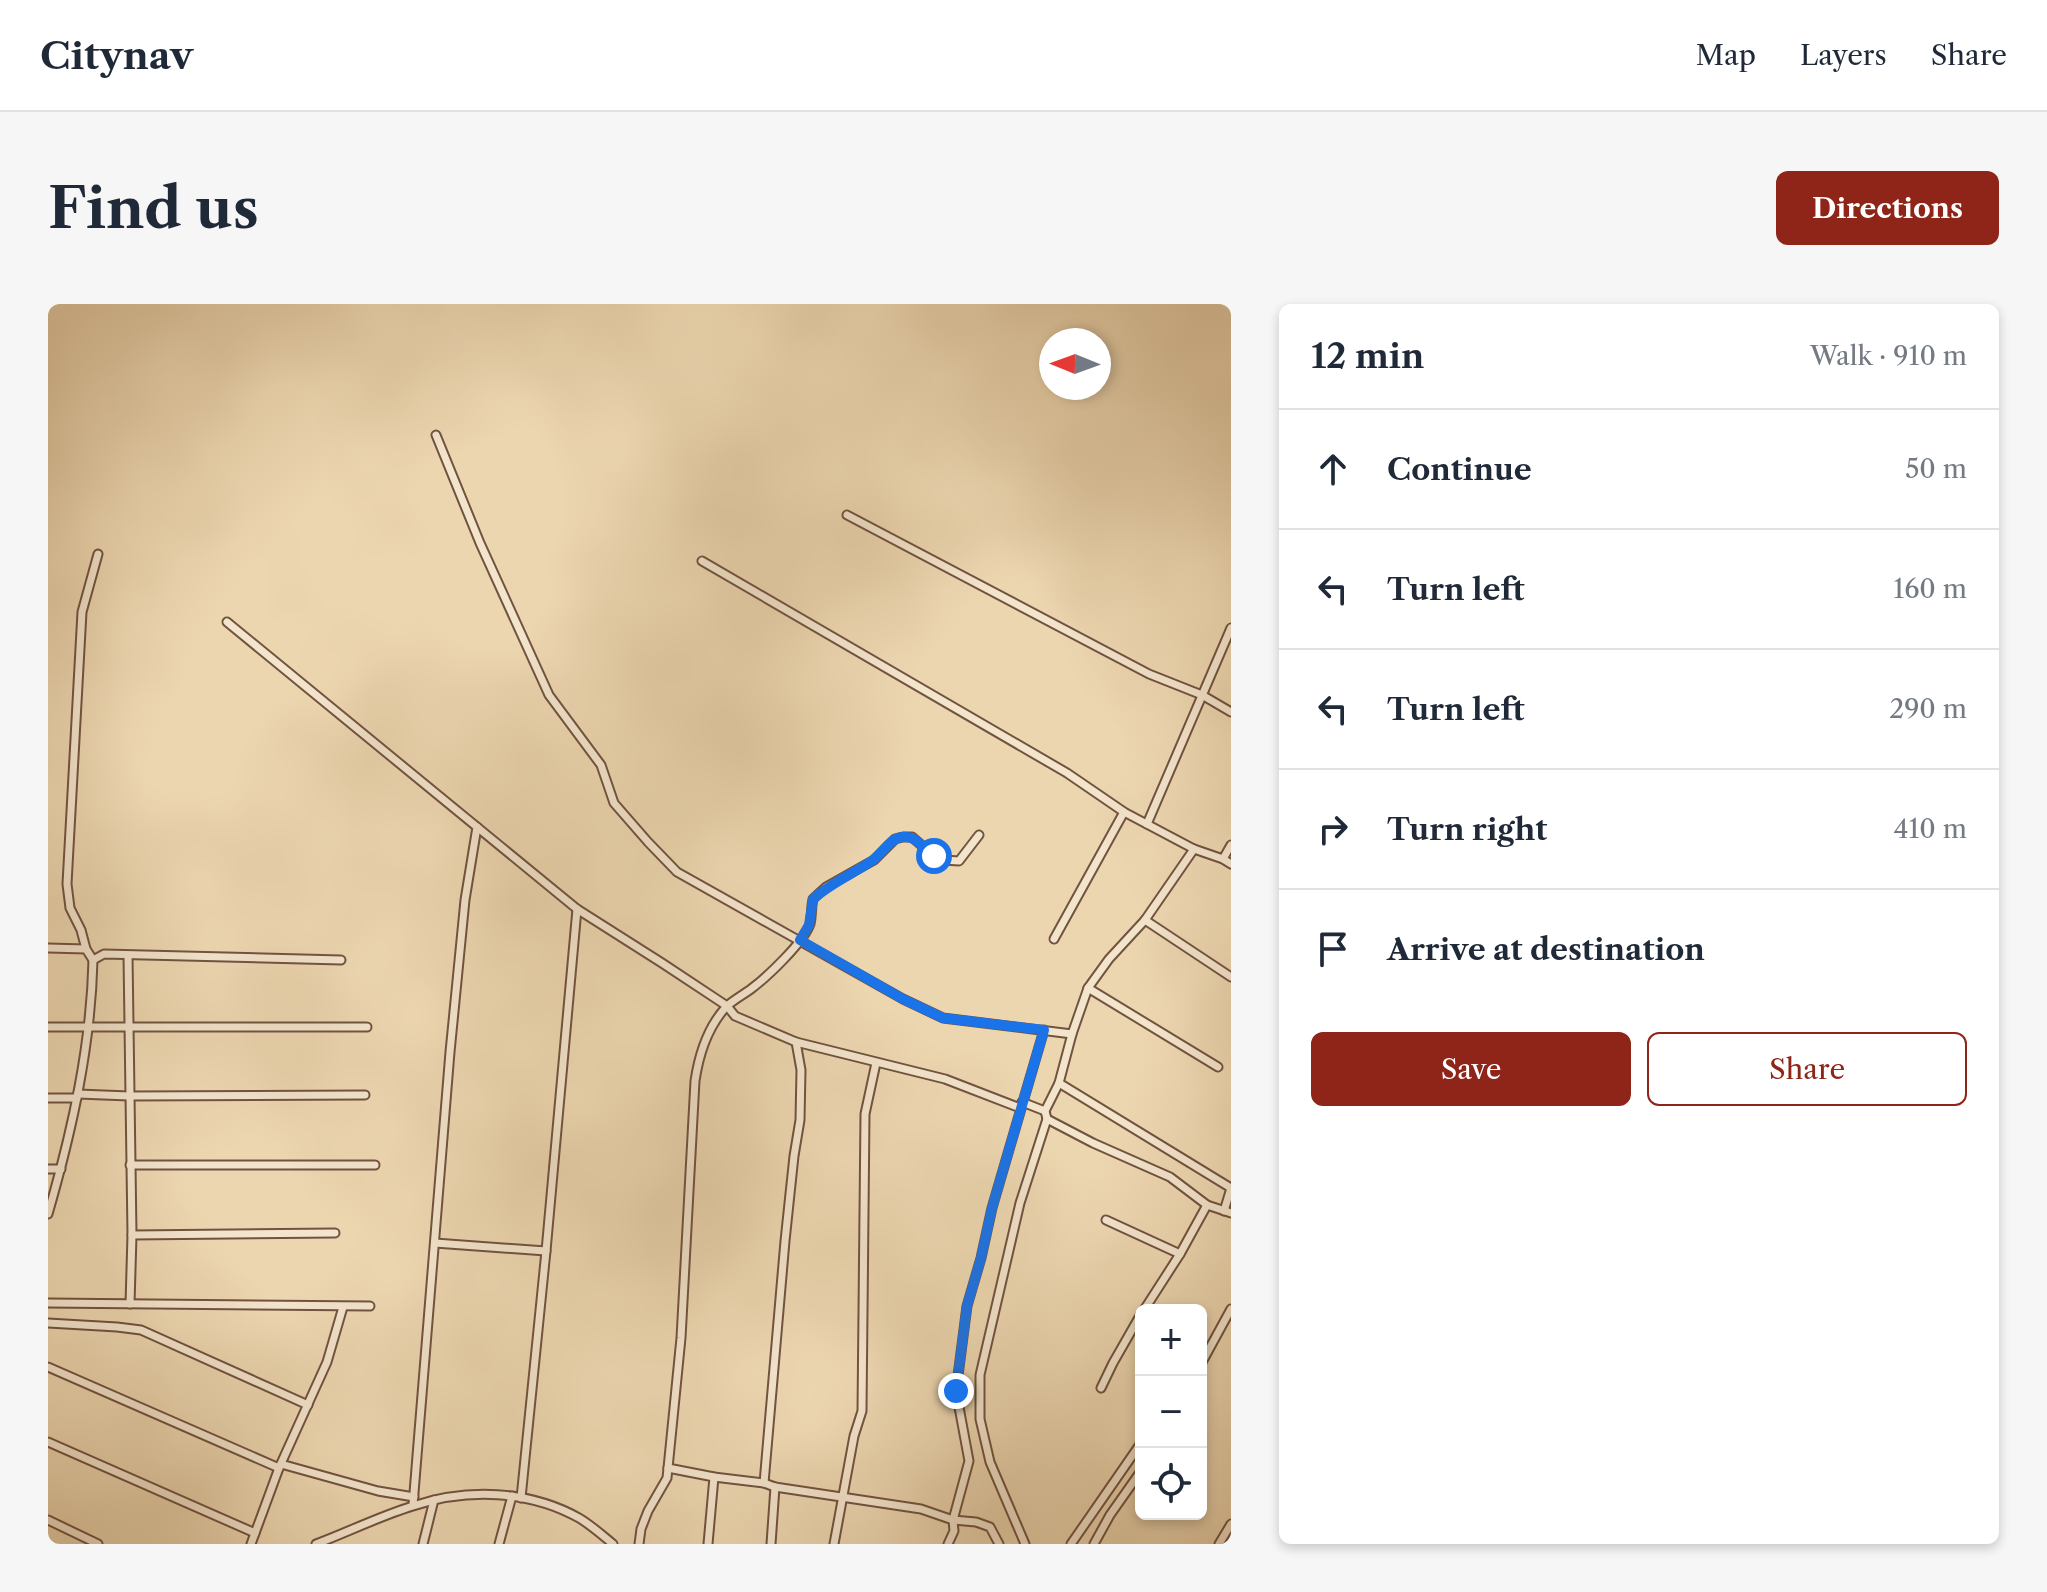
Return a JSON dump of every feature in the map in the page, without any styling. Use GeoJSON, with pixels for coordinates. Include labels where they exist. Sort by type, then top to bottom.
{"type":"FeatureCollection","features":[{"type":"Feature","properties":{"kind":"street"},"geometry":{"type":"LineString","coordinates":[[436,435],[480,543],[549,695],[601,765],[614,803],[677,872],[903,999],[943,1018],[1072,1034]]}},
{"type":"Feature","properties":{"kind":"street"},"geometry":{"type":"LineString","coordinates":[[847,515],[1149,674],[1202,695],[1231,712]]}},
{"type":"Feature","properties":{"kind":"street"},"geometry":{"type":"LineString","coordinates":[[48,1214],[77,1096],[88,1027],[93,960],[70,908],[67,884],[82,612],[98,554]]}},
{"type":"Feature","properties":{"kind":"street"},"geometry":{"type":"LineString","coordinates":[[702,561],[1067,773],[1124,812],[1194,849],[1231,864]]}},
{"type":"Feature","properties":{"kind":"street"},"geometry":{"type":"LineString","coordinates":[[227,622],[577,909],[727,1006],[735,1016],[796,1042],[945,1079],[1021,1105],[1046,1115],[1093,1143],[1170,1177],[1207,1205],[1228,1212],[1231,1188],[1059,1083]]}},
{"type":"Feature","properties":{"kind":"street"},"geometry":{"type":"LineString","coordinates":[[1147,824],[1231,628]]}},
{"type":"Feature","properties":{"kind":"street"},"geometry":{"type":"LineString","coordinates":[[1054,939],[1124,812]]}},
{"type":"Feature","properties":{"kind":"street"},"geometry":{"type":"LineString","coordinates":[[414,1501],[450,1052],[465,900],[477,827]]}},
{"type":"Feature","properties":{"kind":"street"},"geometry":{"type":"LineString","coordinates":[[639,1544],[641,1529],[667,1478],[681,1338],[695,1081],[705,1039],[727,1006],[755,987],[800,940],[809,925],[813,899],[826,887],[874,860],[895,839],[912,837],[934,856],[959,861],[979,835]]}},
{"type":"Feature","properties":{"kind":"street"},"geometry":{"type":"LineString","coordinates":[[1223,859],[1231,845]]}},
{"type":"Feature","properties":{"kind":"street"},"geometry":{"type":"LineString","coordinates":[[1025,1544],[990,1462],[980,1419],[980,1375],[1020,1203],[1088,988],[1109,959],[1145,920],[1194,849]]}},
{"type":"Feature","properties":{"kind":"street"},"geometry":{"type":"LineString","coordinates":[[521,1498],[577,909]]}},
{"type":"Feature","properties":{"kind":"street"},"geometry":{"type":"LineString","coordinates":[[1145,920],[1231,977]]}},
{"type":"Feature","properties":{"kind":"street"},"geometry":{"type":"LineString","coordinates":[[48,948],[86,949]]}},
{"type":"Feature","properties":{"kind":"street"},"geometry":{"type":"LineString","coordinates":[[93,960],[104,954],[341,960]]}},
{"type":"Feature","properties":{"kind":"street"},"geometry":{"type":"LineString","coordinates":[[128,955],[130,1304]]}},
{"type":"Feature","properties":{"kind":"street"},"geometry":{"type":"LineString","coordinates":[[1088,988],[1218,1067]]}},
{"type":"Feature","properties":{"kind":"street"},"geometry":{"type":"LineString","coordinates":[[48,1027],[367,1027]]}},
{"type":"Feature","properties":{"kind":"street"},"geometry":{"type":"LineString","coordinates":[[948,1544],[954,1531],[953,1520],[969,1461],[956,1391],[967,1306],[1044,1030]]}},
{"type":"Feature","properties":{"kind":"street"},"geometry":{"type":"LineString","coordinates":[[764,1483],[785,1241],[800,1120],[801,1070],[796,1042]]}},
{"type":"Feature","properties":{"kind":"street"},"geometry":{"type":"LineString","coordinates":[[834,1544],[854,1436],[862,1411],[865,1114],[876,1063]]}},
{"type":"Feature","properties":{"kind":"street"},"geometry":{"type":"LineString","coordinates":[[48,1098],[365,1095]]}},
{"type":"Feature","properties":{"kind":"street"},"geometry":{"type":"LineString","coordinates":[[130,1165],[375,1165]]}},
{"type":"Feature","properties":{"kind":"street"},"geometry":{"type":"LineString","coordinates":[[48,1169],[61,1169]]}},
{"type":"Feature","properties":{"kind":"street"},"geometry":{"type":"LineString","coordinates":[[1147,1304],[1207,1205]]}},
{"type":"Feature","properties":{"kind":"street"},"geometry":{"type":"LineString","coordinates":[[1106,1220],[1180,1254]]}},
{"type":"Feature","properties":{"kind":"street"},"geometry":{"type":"LineString","coordinates":[[132,1235],[335,1233]]}},
{"type":"Feature","properties":{"kind":"street"},"geometry":{"type":"LineString","coordinates":[[435,1243],[546,1251]]}},
{"type":"Feature","properties":{"kind":"street"},"geometry":{"type":"LineString","coordinates":[[48,1303],[370,1306]]}},
{"type":"Feature","properties":{"kind":"street"},"geometry":{"type":"LineString","coordinates":[[251,1544],[280,1466],[327,1362],[343,1307]]}},
{"type":"Feature","properties":{"kind":"street"},"geometry":{"type":"LineString","coordinates":[[1207,1353],[1231,1309]]}},
{"type":"Feature","properties":{"kind":"street"},"geometry":{"type":"LineString","coordinates":[[48,1323],[141,1330],[308,1405]]}},
{"type":"Feature","properties":{"kind":"street"},"geometry":{"type":"LineString","coordinates":[[1101,1388],[1135,1324]]}},
{"type":"Feature","properties":{"kind":"street"},"geometry":{"type":"LineString","coordinates":[[48,1367],[280,1466],[414,1501],[480,1493],[512,1496],[556,1506],[582,1520],[613,1544]]}},
{"type":"Feature","properties":{"kind":"street"},"geometry":{"type":"LineString","coordinates":[[48,1442],[255,1533]]}},
{"type":"Feature","properties":{"kind":"street"},"geometry":{"type":"LineString","coordinates":[[1071,1544],[1138,1448]]}},
{"type":"Feature","properties":{"kind":"street"},"geometry":{"type":"LineString","coordinates":[[668,1468],[921,1509],[953,1520],[990,1527],[999,1544]]}},
{"type":"Feature","properties":{"kind":"street"},"geometry":{"type":"LineString","coordinates":[[708,1544],[714,1477]]}},
{"type":"Feature","properties":{"kind":"street"},"geometry":{"type":"LineString","coordinates":[[1094,1544],[1135,1480]]}},
{"type":"Feature","properties":{"kind":"street"},"geometry":{"type":"LineString","coordinates":[[771,1544],[775,1487]]}},
{"type":"Feature","properties":{"kind":"street"},"geometry":{"type":"LineString","coordinates":[[499,1544],[512,1496]]}},
{"type":"Feature","properties":{"kind":"street"},"geometry":{"type":"LineString","coordinates":[[423,1544],[434,1500]]}},
{"type":"Feature","properties":{"kind":"street"},"geometry":{"type":"LineString","coordinates":[[316,1544],[414,1501]]}},
{"type":"Feature","properties":{"kind":"street"},"geometry":{"type":"LineString","coordinates":[[48,1520],[98,1544]]}},
{"type":"Feature","properties":{"kind":"street"},"geometry":{"type":"LineString","coordinates":[[1219,1544],[1231,1524]]}},
{"type":"Feature","properties":{"kind":"street"},"geometry":{"type":"LineString","coordinates":[[349,1544],[350,1531]]}},
{"type":"Feature","properties":{"kind":"route"},"geometry":{"type":"LineString","coordinates":[[934,856],[912,837],[895,839],[874,860],[826,887],[813,899],[809,925],[800,940],[903,999],[943,1018],[1044,1030],[967,1306],[956,1391]]}}]}
